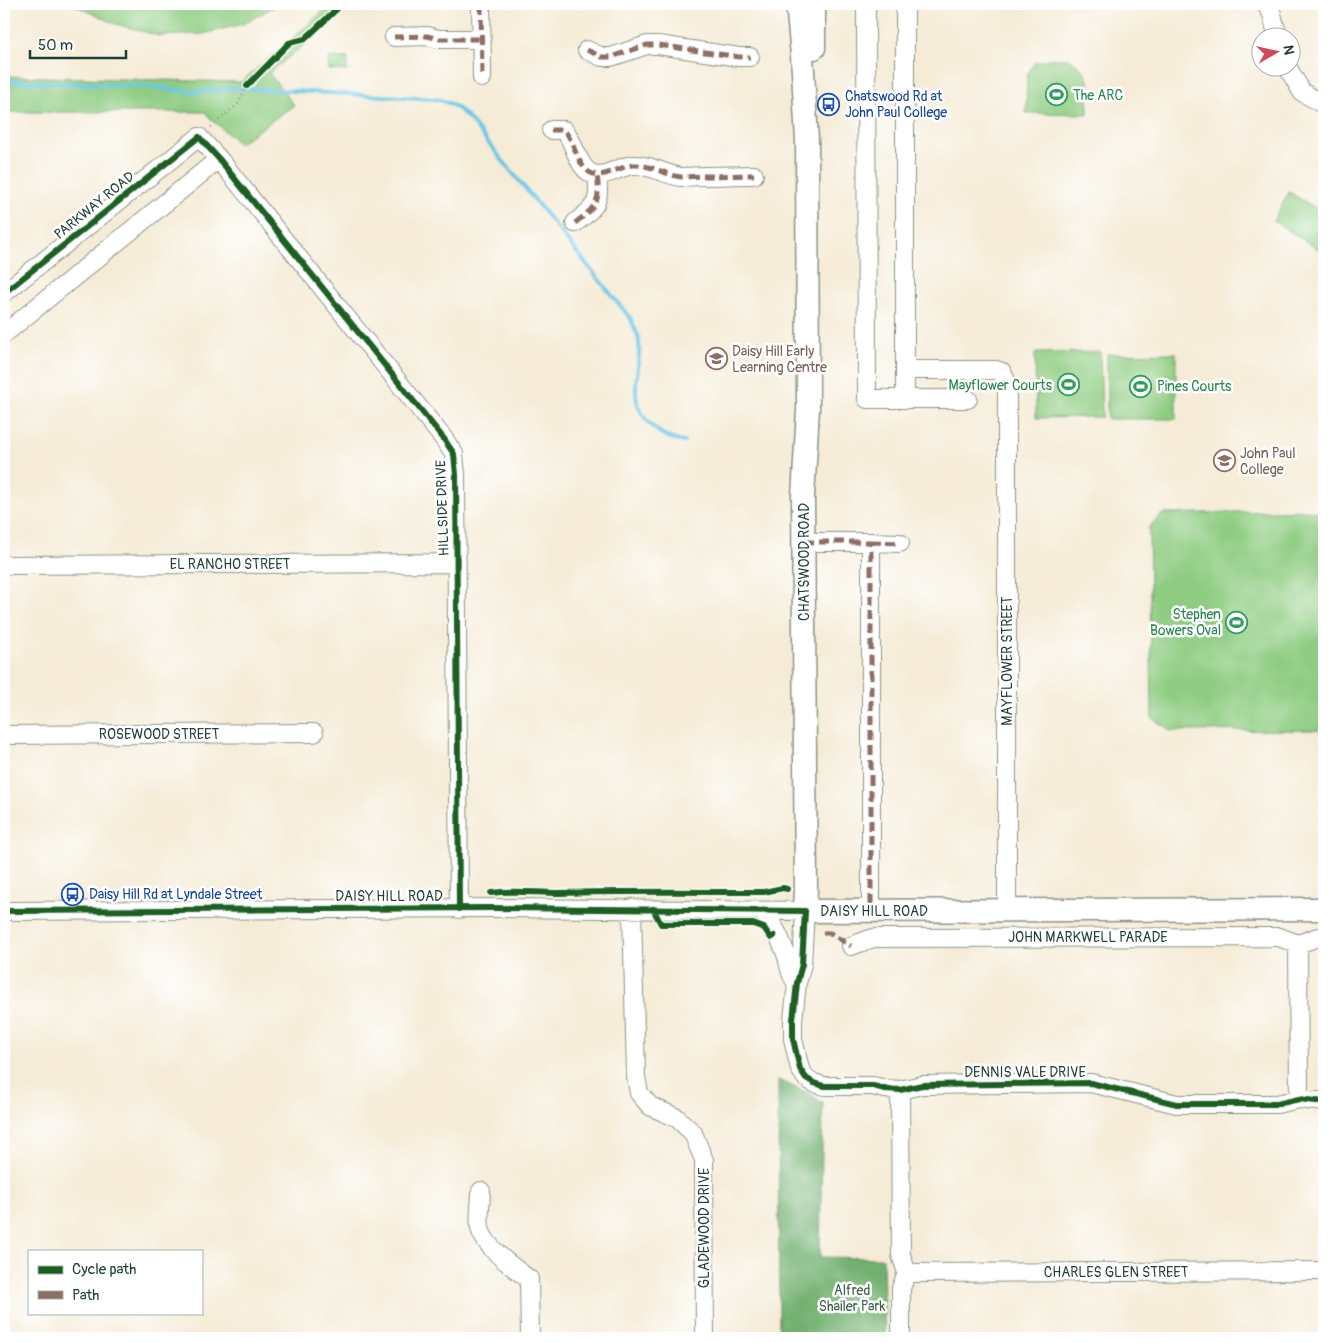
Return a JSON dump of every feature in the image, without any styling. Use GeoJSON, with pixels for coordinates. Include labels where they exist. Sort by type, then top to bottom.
{"type":"FeatureCollection","features":[{"type":"Feature","properties":{"kind":"main road","name":"CHATSWOOD ROAD"},"geometry":{"type":"LineString","coordinates":[[797,4],[807,140],[808,409],[803,497],[805,911]]}},
{"type":"Feature","properties":{"kind":"main road","name":"CHATSWOOD ROAD"},"geometry":{"type":"LineString","coordinates":[[807,140],[814,74],[814,4]]}},
{"type":"Feature","properties":{"kind":"main road","name":"DAISY HILL ROAD"},"geometry":{"type":"LineString","coordinates":[[805,911],[1324,910]]}},
{"type":"Feature","properties":{"kind":"street"},"geometry":{"type":"LineString","coordinates":[[481,4],[482,78]]}},
{"type":"Feature","properties":{"kind":"street"},"geometry":{"type":"LineString","coordinates":[[866,4],[867,399],[968,399]]}},
{"type":"Feature","properties":{"kind":"street"},"geometry":{"type":"LineString","coordinates":[[905,4],[905,399]]}},
{"type":"Feature","properties":{"kind":"street"},"geometry":{"type":"LineString","coordinates":[[1266,4],[1272,14],[1276,28]]}},
{"type":"Feature","properties":{"kind":"street"},"geometry":{"type":"LineString","coordinates":[[394,37],[427,36],[440,39],[481,39]]}},
{"type":"Feature","properties":{"kind":"street"},"geometry":{"type":"LineString","coordinates":[[587,50],[602,57],[611,57],[647,45],[658,45],[750,57]]}},
{"type":"Feature","properties":{"kind":"street"},"geometry":{"type":"LineString","coordinates":[[1294,78],[1302,92],[1324,105]]}},
{"type":"Feature","properties":{"kind":"street"},"geometry":{"type":"LineString","coordinates":[[551,130],[564,130],[569,136],[582,165],[597,175],[605,174],[620,167],[634,165],[646,166],[681,177],[754,175]]}},
{"type":"Feature","properties":{"kind":"street","name":"HILLSIDE DRIVE"},"geometry":{"type":"LineString","coordinates":[[199,137],[219,159],[444,439],[454,454],[456,475],[459,909]]}},
{"type":"Feature","properties":{"kind":"street","name":"PARKWAY ROAD"},"geometry":{"type":"LineString","coordinates":[[4,293],[199,137]]}},
{"type":"Feature","properties":{"kind":"street"},"geometry":{"type":"LineString","coordinates":[[4,334],[219,159]]}},
{"type":"Feature","properties":{"kind":"street"},"geometry":{"type":"LineString","coordinates":[[575,223],[593,210],[599,191],[597,175]]}},
{"type":"Feature","properties":{"kind":"street","name":"MAYFLOWER STREET"},"geometry":{"type":"LineString","coordinates":[[905,370],[996,370],[1002,372],[1006,383],[1008,411],[1007,910]]}},
{"type":"Feature","properties":{"kind":"street"},"geometry":{"type":"LineString","coordinates":[[804,542],[900,542]]}},
{"type":"Feature","properties":{"kind":"street"},"geometry":{"type":"LineString","coordinates":[[871,542],[871,911]]}},
{"type":"Feature","properties":{"kind":"street","name":"EL RANCHO STREET"},"geometry":{"type":"LineString","coordinates":[[4,565],[456,562]]}},
{"type":"Feature","properties":{"kind":"street","name":"ROSEWOOD STREET"},"geometry":{"type":"LineString","coordinates":[[4,735],[314,733]]}},
{"type":"Feature","properties":{"kind":"street","name":"DAISY HILL ROAD"},"geometry":{"type":"LineString","coordinates":[[4,911],[632,908],[805,911]]}},
{"type":"Feature","properties":{"kind":"street","name":"GLADEWOOD DRIVE"},"geometry":{"type":"LineString","coordinates":[[632,908],[636,1077],[639,1093],[650,1106],[677,1118],[693,1132],[704,1160],[705,1338]]}},
{"type":"Feature","properties":{"kind":"street","name":"CHATSWOOD ROAD"},"geometry":{"type":"LineString","coordinates":[[761,911],[774,924],[787,956],[792,978],[797,983]]}},
{"type":"Feature","properties":{"kind":"street","name":"CHATSWOOD ROAD"},"geometry":{"type":"LineString","coordinates":[[805,911],[802,964],[797,983],[793,1039],[800,1069],[806,1078],[814,1083]]}},
{"type":"Feature","properties":{"kind":"street","name":"JOHN MARKWELL PARADE"},"geometry":{"type":"LineString","coordinates":[[851,946],[873,938],[1279,937],[1298,944]]}},
{"type":"Feature","properties":{"kind":"street"},"geometry":{"type":"LineString","coordinates":[[1299,1099],[1298,944],[1318,937],[1324,937]]}},
{"type":"Feature","properties":{"kind":"street","name":"DENNIS VALE DRIVE"},"geometry":{"type":"LineString","coordinates":[[814,1083],[824,1086],[873,1086],[900,1090],[922,1085],[1091,1083],[1178,1104],[1278,1104],[1299,1099],[1324,1102]]}},
{"type":"Feature","properties":{"kind":"street"},"geometry":{"type":"LineString","coordinates":[[900,1090],[901,1255],[907,1273],[901,1288],[901,1338]]}},
{"type":"Feature","properties":{"kind":"street"},"geometry":{"type":"LineString","coordinates":[[481,1191],[480,1228],[488,1243],[515,1269],[530,1279],[530,1338]]}},
{"type":"Feature","properties":{"kind":"street","name":"CHARLES GLEN STREET"},"geometry":{"type":"LineString","coordinates":[[907,1273],[1324,1271]]}},
{"type":"Feature","properties":{"kind":"path"},"geometry":{"type":"LineString","coordinates":[[199,137],[238,104],[247,86],[253,80]]}},
{"type":"Feature","properties":{"kind":"green space"},"geometry":{"type":"Polygon","coordinates":[[[72,4],[279,4],[243,24],[203,34],[159,36],[116,24],[72,4]]]}},
{"type":"Feature","properties":{"kind":"green space"},"geometry":{"type":"Polygon","coordinates":[[[332,4],[355,4],[269,73],[294,105],[239,144],[205,112],[4,112],[4,76],[241,82],[332,4]]]}},
{"type":"Feature","properties":{"kind":"green space"},"geometry":{"type":"Polygon","coordinates":[[[330,57],[348,58],[347,71],[329,70],[328,62],[330,57]]]}},
{"type":"Feature","properties":{"kind":"green space","name":"The ARC"},"geometry":{"type":"Polygon","coordinates":[[[1068,58],[1083,69],[1086,75],[1089,88],[1088,114],[1026,113],[1027,75],[1034,63],[1050,59],[1068,58]]]}},
{"type":"Feature","properties":{"kind":"green space"},"geometry":{"type":"Polygon","coordinates":[[[1289,192],[1324,213],[1324,245],[1321,251],[1273,221],[1289,192]]]}},
{"type":"Feature","properties":{"kind":"green space","name":"Mayflower Courts"},"geometry":{"type":"Polygon","coordinates":[[[1100,352],[1102,417],[1036,418],[1035,353],[1100,352]]]}},
{"type":"Feature","properties":{"kind":"green space","name":"Pines Courts"},"geometry":{"type":"Polygon","coordinates":[[[1176,353],[1176,419],[1107,419],[1107,354],[1176,353]]]}},
{"type":"Feature","properties":{"kind":"green space","name":"Stephen Bowers Oval"},"geometry":{"type":"Polygon","coordinates":[[[1306,510],[1324,514],[1324,730],[1171,731],[1152,718],[1149,527],[1162,514],[1306,510]]]}},
{"type":"Feature","properties":{"kind":"green space","name":"Alfred Shailer Park"},"geometry":{"type":"Polygon","coordinates":[[[778,1080],[809,1093],[823,1103],[820,1257],[883,1258],[885,1338],[779,1338],[778,1080]]]}},
{"type":"Feature","properties":{"kind":"waterway"},"geometry":{"type":"LineString","coordinates":[[4,81],[141,86],[195,92],[238,88],[436,99],[450,104],[469,119],[631,319],[639,341],[636,394],[641,412],[646,420],[659,432],[684,442]]}},
{"type":"Feature","properties":{"kind":"marked path"},"geometry":{"type":"LineString","coordinates":[[481,4],[482,78]]}},
{"type":"Feature","properties":{"kind":"marked path"},"geometry":{"type":"LineString","coordinates":[[394,37],[427,36],[439,39],[481,39]]}},
{"type":"Feature","properties":{"kind":"marked path"},"geometry":{"type":"LineString","coordinates":[[587,50],[602,57],[611,57],[647,45],[658,45],[750,57]]}},
{"type":"Feature","properties":{"kind":"marked path"},"geometry":{"type":"LineString","coordinates":[[551,130],[564,130],[571,140],[581,163],[589,172],[594,174],[605,174],[628,166],[639,165],[681,177],[754,175]]}},
{"type":"Feature","properties":{"kind":"marked path"},"geometry":{"type":"LineString","coordinates":[[575,223],[588,213],[595,203],[598,192],[597,175]]}},
{"type":"Feature","properties":{"kind":"marked path"},"geometry":{"type":"LineString","coordinates":[[804,542],[871,542],[871,911]]}},
{"type":"Feature","properties":{"kind":"marked path"},"geometry":{"type":"LineString","coordinates":[[871,542],[900,543]]}},
{"type":"Feature","properties":{"kind":"marked path"},"geometry":{"type":"LineString","coordinates":[[823,933],[830,933],[851,946]]}},
{"type":"Feature","properties":{"kind":"cycle path"},"geometry":{"type":"LineString","coordinates":[[247,86],[289,43],[305,39],[342,4]]}},
{"type":"Feature","properties":{"kind":"cycle path"},"geometry":{"type":"LineString","coordinates":[[4,293],[199,137],[219,159],[444,439],[454,454],[456,475],[459,909]]}},
{"type":"Feature","properties":{"kind":"cycle path"},"geometry":{"type":"LineString","coordinates":[[491,893],[764,892],[783,888],[787,889]]}},
{"type":"Feature","properties":{"kind":"cycle path"},"geometry":{"type":"LineString","coordinates":[[4,911],[489,908],[805,911],[802,964],[797,983],[793,1039],[800,1069],[806,1078],[814,1083],[824,1086],[873,1086],[900,1090],[922,1085],[1091,1083],[1177,1104],[1277,1104],[1299,1099],[1324,1102]]}},
{"type":"Feature","properties":{"kind":"cycle path"},"geometry":{"type":"LineString","coordinates":[[653,909],[661,924],[753,924],[764,928],[771,938],[774,936]]}},
{"type":"Feature","properties":{"kind":"place","name":"The ARC"},"geometry":{"type":"Point","coordinates":[1057,95]}},
{"type":"Feature","properties":{"kind":"place","name":"Chatswood Rd at John Paul College"},"geometry":{"type":"Point","coordinates":[829,104]}},
{"type":"Feature","properties":{"kind":"place","name":"Daisy Hill Early Learning Centre"},"geometry":{"type":"Point","coordinates":[716,359]}},
{"type":"Feature","properties":{"kind":"place","name":"Mayflower Courts"},"geometry":{"type":"Point","coordinates":[1068,385]}},
{"type":"Feature","properties":{"kind":"place","name":"Pines Courts"},"geometry":{"type":"Point","coordinates":[1141,386]}},
{"type":"Feature","properties":{"kind":"place","name":"John Paul College"},"geometry":{"type":"Point","coordinates":[1224,461]}},
{"type":"Feature","properties":{"kind":"place","name":"Stephen Bowers Oval"},"geometry":{"type":"Point","coordinates":[1237,622]}},
{"type":"Feature","properties":{"kind":"place","name":"Daisy Hill Rd at Lyndale Street"},"geometry":{"type":"Point","coordinates":[73,894]}}]}
